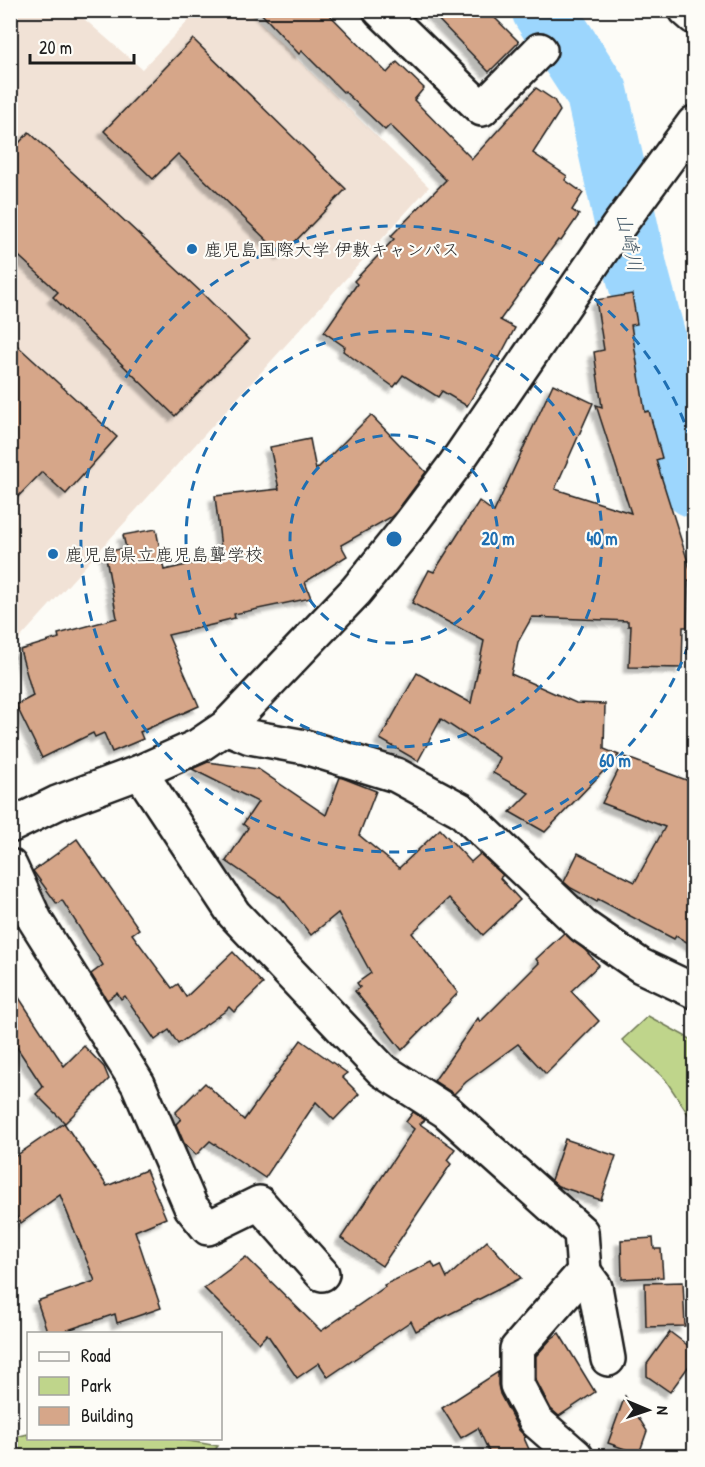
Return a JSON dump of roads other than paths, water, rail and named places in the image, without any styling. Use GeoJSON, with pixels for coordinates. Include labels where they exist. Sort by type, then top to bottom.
{"type":"FeatureCollection","features":[{"type":"Feature","properties":{"kind":"street"},"geometry":{"type":"LineString","coordinates":[[380,10],[482,109],[540,50]]}},
{"type":"Feature","properties":{"kind":"street"},"geometry":{"type":"LineString","coordinates":[[686,10],[694,17]]}},
{"type":"Feature","properties":{"kind":"street"},"geometry":{"type":"LineString","coordinates":[[10,826],[57,803],[140,772],[198,746],[226,727],[356,591],[408,527],[454,466],[617,228],[694,123]]}},
{"type":"Feature","properties":{"kind":"street"},"geometry":{"type":"LineString","coordinates":[[226,727],[250,737],[305,747],[396,775],[461,810],[583,926],[641,966],[694,991]]}},
{"type":"Feature","properties":{"kind":"street"},"geometry":{"type":"LineString","coordinates":[[140,772],[234,914],[382,1070],[446,1110],[581,1232],[584,1272],[595,1287],[608,1359]]}},
{"type":"Feature","properties":{"kind":"street"},"geometry":{"type":"LineString","coordinates":[[10,866],[35,920],[138,1084],[191,1208],[208,1228],[259,1203],[322,1274]]}},
{"type":"Feature","properties":{"kind":"street"},"geometry":{"type":"LineString","coordinates":[[576,1456],[536,1421],[517,1384],[518,1349],[584,1272]]}},
{"type":"Feature","properties":{"kind":"waterway","name":"山崎川"},"geometry":{"type":"LineString","coordinates":[[543,10],[597,93],[637,273],[694,486]]}},
{"type":"Feature","properties":{"kind":"place","name":"鹿児島国際大学 伊敷キャンパス"},"geometry":{"type":"Point","coordinates":[192,249]}},
{"type":"Feature","properties":{"kind":"place","name":"鹿児島県立鹿児島聾学校"},"geometry":{"type":"Point","coordinates":[53,554]}}]}
